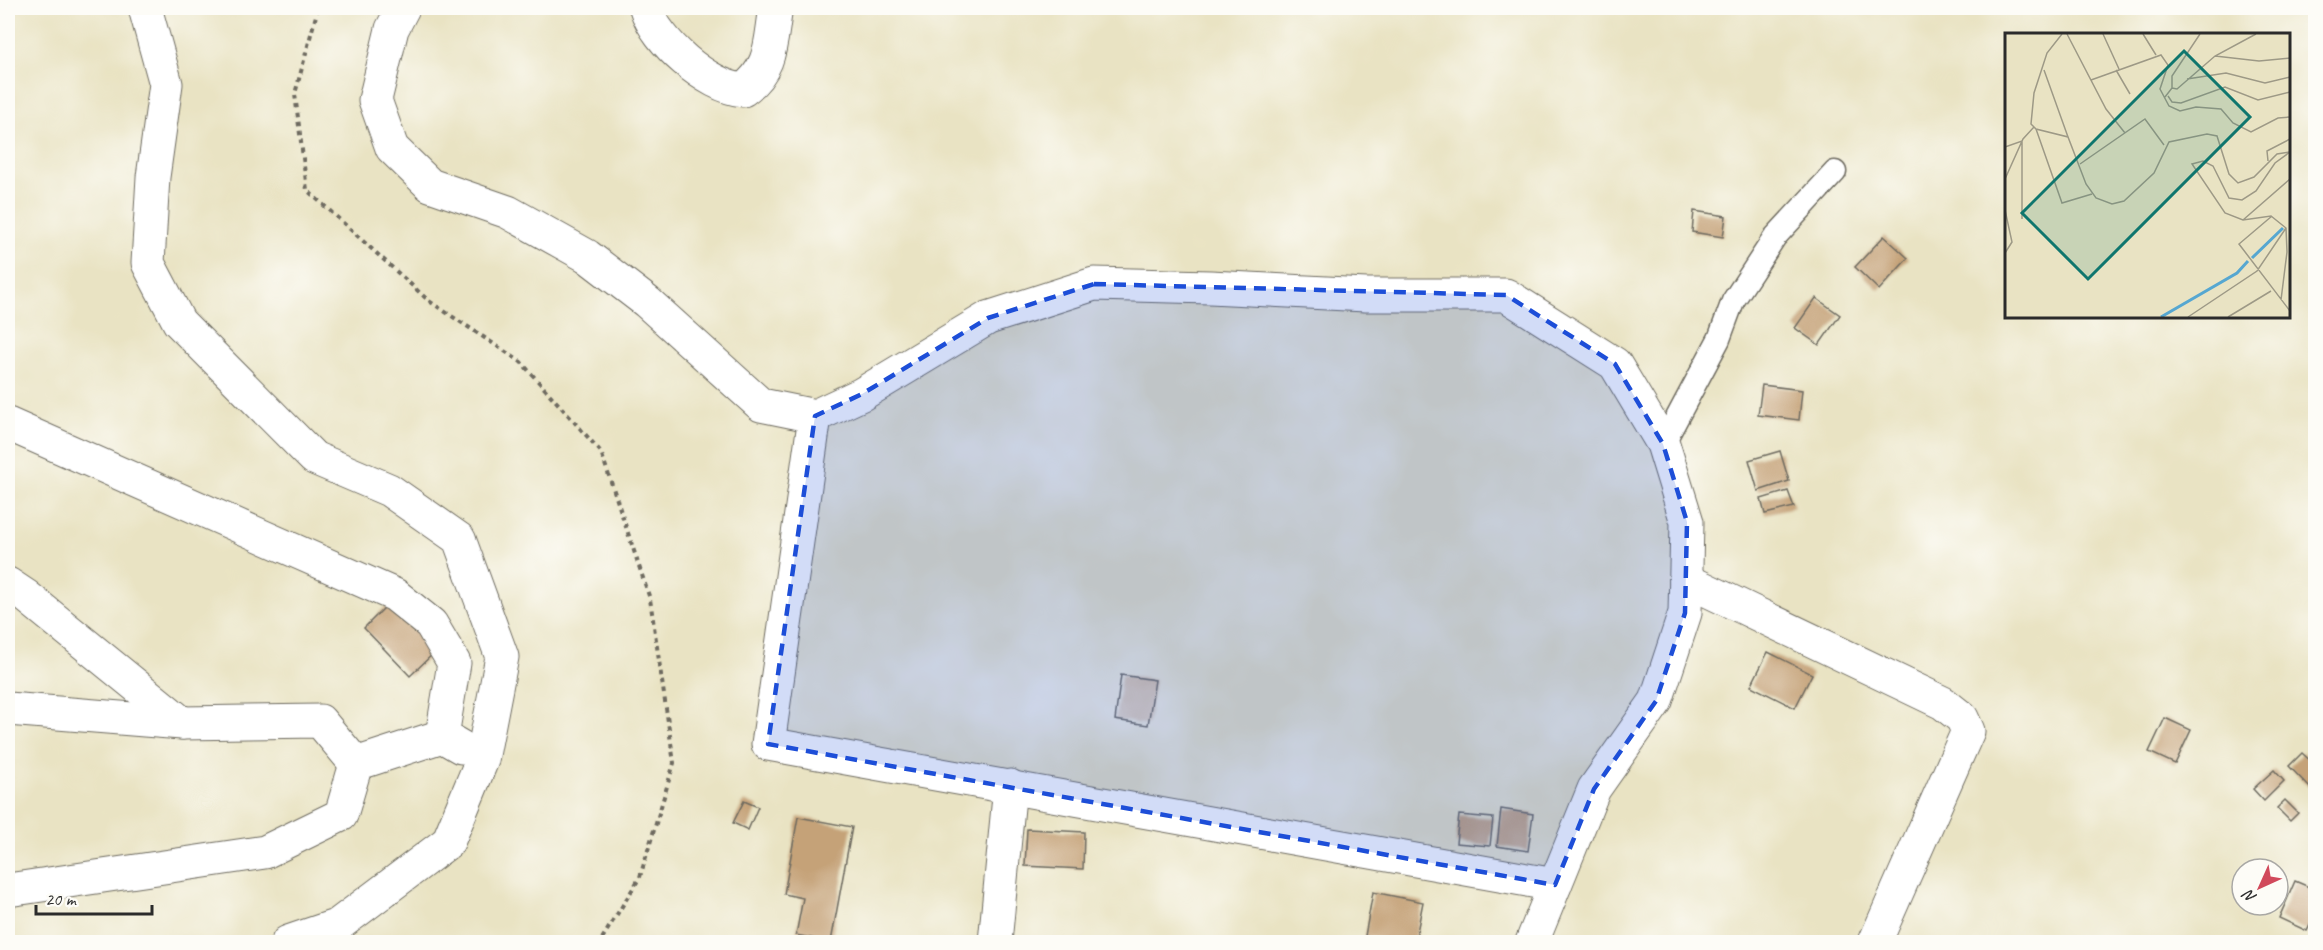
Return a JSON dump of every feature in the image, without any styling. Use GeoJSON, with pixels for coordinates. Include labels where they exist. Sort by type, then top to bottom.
{"type":"FeatureCollection","features":[{"type":"Feature","properties":{"kind":"street"},"geometry":{"type":"LineString","coordinates":[[145,8],[166,84],[153,177],[148,263],[179,322],[314,458],[389,490],[459,539],[502,657],[482,760],[448,842],[338,925],[288,942]]}},
{"type":"Feature","properties":{"kind":"street"},"geometry":{"type":"LineString","coordinates":[[404,8],[392,29],[375,100],[392,148],[430,185],[508,212],[587,256],[647,302],[761,405],[815,416],[862,394],[988,318],[1094,284],[1210,286],[1366,295],[1506,295],[1615,364],[1663,444],[1688,522],[1685,613],[1656,701],[1594,789],[1532,942]]}},
{"type":"Feature","properties":{"kind":"street"},"geometry":{"type":"LineString","coordinates":[[646,8],[650,22],[700,75],[728,89],[743,90],[756,81],[766,67],[776,8]]}},
{"type":"Feature","properties":{"kind":"street"},"geometry":{"type":"LineString","coordinates":[[815,416],[768,744],[1555,885]]}},
{"type":"Feature","properties":{"kind":"street"},"geometry":{"type":"LineString","coordinates":[[8,424],[395,595],[431,624],[453,663],[442,736]]}},
{"type":"Feature","properties":{"kind":"street"},"geometry":{"type":"LineString","coordinates":[[1686,580],[1943,704],[1962,718],[1968,731],[1875,942]]}},
{"type":"Feature","properties":{"kind":"street"},"geometry":{"type":"LineString","coordinates":[[8,584],[182,723]]}},
{"type":"Feature","properties":{"kind":"street"},"geometry":{"type":"LineString","coordinates":[[8,709],[182,723],[320,722],[356,764]]}},
{"type":"Feature","properties":{"kind":"street"},"geometry":{"type":"LineString","coordinates":[[356,764],[442,736],[482,760]]}},
{"type":"Feature","properties":{"kind":"street"},"geometry":{"type":"LineString","coordinates":[[8,890],[265,852],[341,815],[356,764]]}},
{"type":"Feature","properties":{"kind":"street"},"geometry":{"type":"LineString","coordinates":[[995,942],[1010,786]]}},
{"type":"Feature","properties":{"kind":"lane"},"geometry":{"type":"LineString","coordinates":[[1663,444],[1719,339],[1733,301],[1775,237],[1835,172]]}},
{"type":"Feature","properties":{"kind":"path"},"geometry":{"type":"LineString","coordinates":[[318,8],[295,94],[307,190],[429,301],[521,362],[601,452],[650,599],[674,763],[640,877],[600,942]]}},
{"type":"Feature","properties":{"kind":"highlighted area"},"geometry":{"type":"Polygon","coordinates":[[[1094,284],[1506,295],[1615,364],[1663,444],[1687,522],[1685,613],[1656,701],[1594,789],[1555,885],[768,744],[815,416],[862,394],[988,318],[1094,284]]]}},
{"type":"Feature","properties":{"kind":"building"},"geometry":{"type":"Polygon","coordinates":[[[1694,211],[1726,216],[1723,237],[1692,232],[1694,211]]]}},
{"type":"Feature","properties":{"kind":"building"},"geometry":{"type":"Polygon","coordinates":[[[1884,236],[1908,258],[1879,290],[1855,267],[1884,236]]]}},
{"type":"Feature","properties":{"kind":"building"},"geometry":{"type":"Polygon","coordinates":[[[1816,298],[1840,315],[1819,345],[1795,328],[1816,298]]]}},
{"type":"Feature","properties":{"kind":"building"},"geometry":{"type":"Polygon","coordinates":[[[1762,385],[1802,390],[1799,420],[1758,415],[1762,385]]]}},
{"type":"Feature","properties":{"kind":"building"},"geometry":{"type":"Polygon","coordinates":[[[1780,451],[1789,481],[1758,491],[1749,460],[1780,451]]]}},
{"type":"Feature","properties":{"kind":"building"},"geometry":{"type":"Polygon","coordinates":[[[1788,491],[1794,507],[1765,514],[1761,499],[1788,491]]]}},
{"type":"Feature","properties":{"kind":"building"},"geometry":{"type":"Polygon","coordinates":[[[391,601],[438,649],[410,676],[364,628],[391,601]]]}},
{"type":"Feature","properties":{"kind":"building"},"geometry":{"type":"Polygon","coordinates":[[[1768,652],[1812,674],[1795,708],[1751,686],[1768,652]]]}},
{"type":"Feature","properties":{"kind":"building"},"geometry":{"type":"Polygon","coordinates":[[[1121,675],[1155,680],[1148,725],[1115,720],[1121,675]]]}},
{"type":"Feature","properties":{"kind":"building"},"geometry":{"type":"Polygon","coordinates":[[[2165,718],[2191,730],[2175,764],[2149,752],[2165,718]]]}},
{"type":"Feature","properties":{"kind":"building"},"geometry":{"type":"Polygon","coordinates":[[[2302,753],[2316,766],[2316,786],[2312,790],[2289,766],[2302,753]]]}},
{"type":"Feature","properties":{"kind":"building"},"geometry":{"type":"Polygon","coordinates":[[[2274,770],[2284,781],[2264,801],[2253,789],[2274,770]]]}},
{"type":"Feature","properties":{"kind":"building"},"geometry":{"type":"Polygon","coordinates":[[[2285,800],[2298,813],[2290,821],[2277,808],[2285,800]]]}},
{"type":"Feature","properties":{"kind":"building"},"geometry":{"type":"Polygon","coordinates":[[[744,801],[758,807],[748,830],[733,823],[744,801]]]}},
{"type":"Feature","properties":{"kind":"building"},"geometry":{"type":"Polygon","coordinates":[[[1501,809],[1533,814],[1528,851],[1497,846],[1501,809]]]}},
{"type":"Feature","properties":{"kind":"building"},"geometry":{"type":"Polygon","coordinates":[[[1459,815],[1493,818],[1490,846],[1456,843],[1459,815]]]}},
{"type":"Feature","properties":{"kind":"building"},"geometry":{"type":"Polygon","coordinates":[[[798,817],[852,827],[831,942],[796,935],[803,898],[784,894],[798,817]]]}},
{"type":"Feature","properties":{"kind":"building"},"geometry":{"type":"Polygon","coordinates":[[[1027,829],[1084,832],[1083,869],[1025,866],[1027,829]]]}},
{"type":"Feature","properties":{"kind":"building"},"geometry":{"type":"Polygon","coordinates":[[[2295,881],[2316,890],[2316,913],[2307,931],[2279,918],[2290,917],[2290,893],[2295,881]]]}},
{"type":"Feature","properties":{"kind":"building"},"geometry":{"type":"Polygon","coordinates":[[[1373,892],[1423,902],[1415,942],[1399,942],[1365,936],[1373,892]]]}}]}
